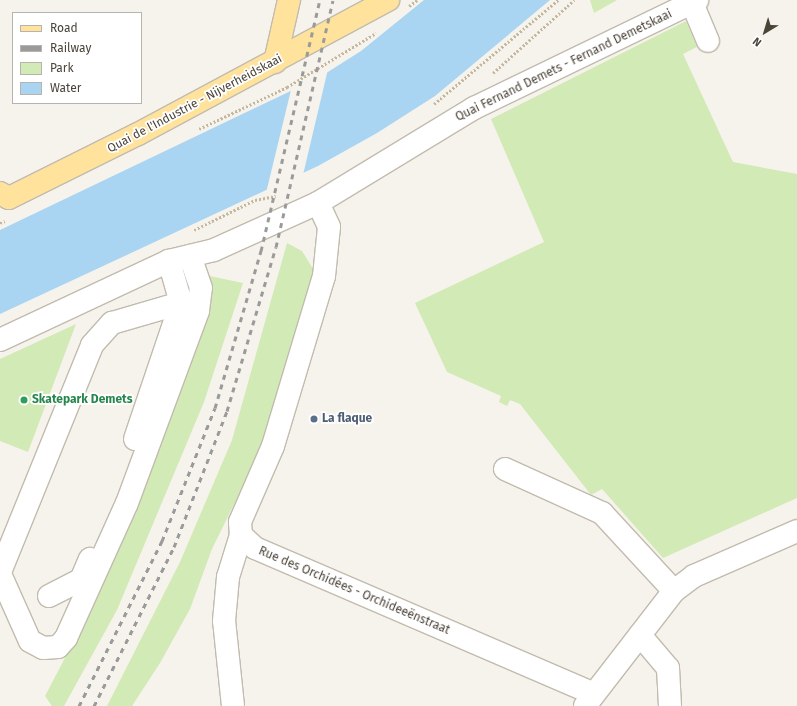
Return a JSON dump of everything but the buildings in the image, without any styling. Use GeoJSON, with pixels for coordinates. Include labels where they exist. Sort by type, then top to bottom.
{"type":"FeatureCollection","features":[{"type":"Feature","properties":{"kind":"main road"},"geometry":{"type":"LineString","coordinates":[[276,62],[289,0]]}},
{"type":"Feature","properties":{"kind":"main road","name":"Quai de l'Industrie - Nijverheidskaai"},"geometry":{"type":"LineString","coordinates":[[3,198],[276,62],[388,0]]}},
{"type":"Feature","properties":{"kind":"street"},"geometry":{"type":"LineString","coordinates":[[694,1],[708,41]]}},
{"type":"Feature","properties":{"kind":"street","name":"Quai Fernand Demets - Fernand Demetskaai"},"geometry":{"type":"LineString","coordinates":[[0,340],[169,261],[214,250],[318,203],[474,108],[694,1]]}},
{"type":"Feature","properties":{"kind":"street"},"geometry":{"type":"LineString","coordinates":[[233,706],[224,621],[228,577],[242,535],[240,522],[274,446],[324,276],[329,227],[318,203]]}},
{"type":"Feature","properties":{"kind":"street"},"geometry":{"type":"LineString","coordinates":[[182,303],[112,323],[92,345],[0,573],[30,641],[43,648],[58,647],[66,638],[127,503],[198,311],[202,288],[190,256]]}},
{"type":"Feature","properties":{"kind":"street"},"geometry":{"type":"LineString","coordinates":[[48,596],[81,580],[120,486],[182,303],[169,261]]}},
{"type":"Feature","properties":{"kind":"street"},"geometry":{"type":"LineString","coordinates":[[505,469],[602,513],[674,591]]}},
{"type":"Feature","properties":{"kind":"street"},"geometry":{"type":"LineString","coordinates":[[590,700],[674,591],[694,576],[797,531]]}},
{"type":"Feature","properties":{"kind":"street","name":"Rue des Orchidées - Orchideeënstraat"},"geometry":{"type":"LineString","coordinates":[[242,535],[255,548],[590,700]]}},
{"type":"Feature","properties":{"kind":"street"},"geometry":{"type":"LineString","coordinates":[[640,635],[668,668],[670,706]]}},
{"type":"Feature","properties":{"kind":"path"},"geometry":{"type":"LineString","coordinates":[[429,108],[558,0]]}},
{"type":"Feature","properties":{"kind":"path"},"geometry":{"type":"LineString","coordinates":[[489,76],[574,0]]}},
{"type":"Feature","properties":{"kind":"path"},"geometry":{"type":"LineString","coordinates":[[189,232],[255,200],[283,194]]}},
{"type":"Feature","properties":{"kind":"green space"},"geometry":{"type":"Polygon","coordinates":[[[590,0],[617,0],[594,13],[590,0]]]}},
{"type":"Feature","properties":{"kind":"green space"},"geometry":{"type":"Polygon","coordinates":[[[686,21],[697,47],[683,54],[733,162],[797,174],[797,498],[663,558],[602,489],[591,495],[520,404],[510,400],[507,406],[499,402],[501,396],[447,372],[415,303],[544,242],[491,119],[686,21]]]}},
{"type":"Feature","properties":{"kind":"green space"},"geometry":{"type":"Polygon","coordinates":[[[287,243],[302,251],[315,272],[271,429],[212,549],[190,609],[160,663],[132,706],[107,706],[180,562],[232,440],[287,243]]]}},
{"type":"Feature","properties":{"kind":"green space"},"geometry":{"type":"Polygon","coordinates":[[[205,275],[243,283],[204,402],[117,610],[64,706],[52,706],[45,696],[99,593],[137,490],[205,275]]]}},
{"type":"Feature","properties":{"kind":"green space","name":"Skatepark Demets"},"geometry":{"type":"Polygon","coordinates":[[[76,324],[28,452],[0,441],[0,359],[76,324]]]}},
{"type":"Feature","properties":{"kind":"water"},"geometry":{"type":"Polygon","coordinates":[[[424,0],[550,0],[435,96],[377,133],[318,166],[0,314],[0,230],[320,77],[361,51],[424,0]]]}},
{"type":"Feature","properties":{"kind":"pier"},"geometry":{"type":"Polygon","coordinates":[[[328,69],[303,175],[266,193],[291,90],[328,69]]]}},
{"type":"Feature","properties":{"kind":"railway"},"geometry":{"type":"LineString","coordinates":[[79,706],[162,541],[215,408],[261,251],[320,0]]}},
{"type":"Feature","properties":{"kind":"railway"},"geometry":{"type":"LineString","coordinates":[[94,706],[174,547],[227,411],[276,247],[333,0]]}},
{"type":"Feature","properties":{"kind":"place","name":"Skatepark Demets"},"geometry":{"type":"Point","coordinates":[24,400]}},
{"type":"Feature","properties":{"kind":"place","name":"La flaque"},"geometry":{"type":"Point","coordinates":[314,419]}}]}
